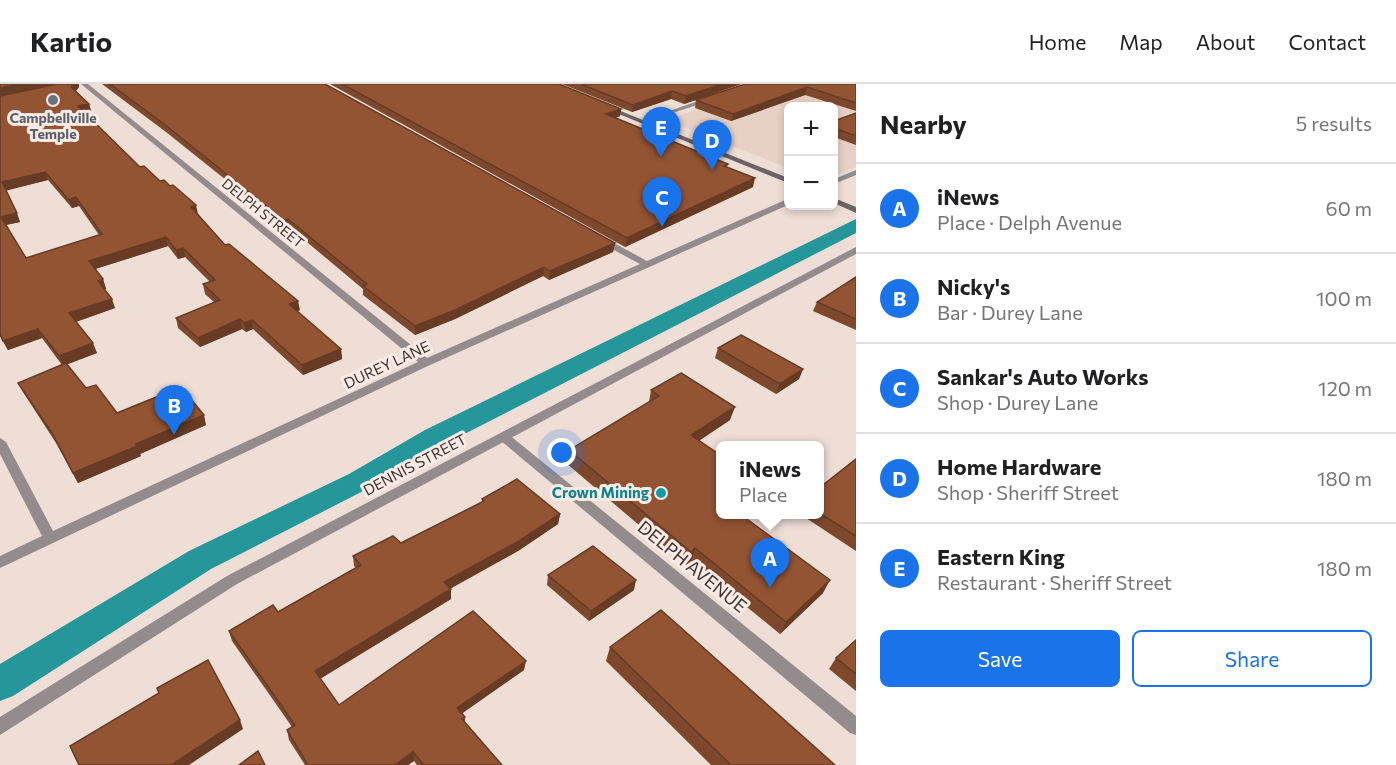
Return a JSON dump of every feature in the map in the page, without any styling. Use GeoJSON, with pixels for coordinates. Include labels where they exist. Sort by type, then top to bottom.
{"type":"FeatureCollection","features":[{"type":"Feature","properties":{"kind":"main road"},"geometry":{"type":"LineString","coordinates":[[594,102],[784,179]]}},
{"type":"Feature","properties":{"kind":"main road"},"geometry":{"type":"LineString","coordinates":[[838,202],[852,208]]}},
{"type":"Feature","properties":{"kind":"street","name":"DELPH STREET"},"geometry":{"type":"LineString","coordinates":[[84,84],[426,363]]}},
{"type":"Feature","properties":{"kind":"street"},"geometry":{"type":"LineString","coordinates":[[643,121],[721,95]]}},
{"type":"Feature","properties":{"kind":"street"},"geometry":{"type":"LineString","coordinates":[[838,180],[856,172]]}},
{"type":"Feature","properties":{"kind":"street","name":"DUREY LANE"},"geometry":{"type":"LineString","coordinates":[[0,562],[426,363],[784,204]]}},
{"type":"Feature","properties":{"kind":"street"},"geometry":{"type":"LineString","coordinates":[[595,236],[646,264]]}},
{"type":"Feature","properties":{"kind":"street","name":"DENNIS STREET"},"geometry":{"type":"LineString","coordinates":[[0,727],[231,580],[856,250]]}},
{"type":"Feature","properties":{"kind":"street","name":"DELPH AVENUE"},"geometry":{"type":"LineString","coordinates":[[504,437],[856,727]]}},
{"type":"Feature","properties":{"kind":"street"},"geometry":{"type":"LineString","coordinates":[[0,442],[50,539]]}},
{"type":"Feature","properties":{"kind":"shaded area"},"geometry":{"type":"Polygon","coordinates":[[[770,84],[856,86],[856,167],[838,175],[838,102],[784,102],[784,166],[667,120],[770,84]]]}},
{"type":"Feature","properties":{"kind":"building"},"geometry":{"type":"Polygon","coordinates":[[[0,84],[21,84],[0,88],[0,84]]]}},
{"type":"Feature","properties":{"kind":"building"},"geometry":{"type":"Polygon","coordinates":[[[57,84],[73,84],[71,87],[89,104],[78,106],[87,115],[140,167],[144,166],[160,181],[164,180],[170,186],[173,185],[196,205],[191,207],[225,245],[229,244],[298,301],[289,304],[341,349],[302,365],[252,320],[244,323],[240,319],[198,338],[176,318],[220,300],[203,284],[215,280],[183,248],[176,250],[166,237],[89,261],[103,279],[98,281],[112,299],[69,313],[93,343],[59,356],[38,329],[3,341],[0,334],[0,96],[57,84]],[[45,172],[2,182],[17,213],[1,217],[26,258],[102,234],[76,197],[69,200],[45,172]]]}},
{"type":"Feature","properties":{"kind":"building"},"geometry":{"type":"Polygon","coordinates":[[[110,84],[325,84],[615,243],[550,271],[544,267],[455,310],[415,326],[363,286],[367,284],[288,219],[284,220],[110,84]]]}},
{"type":"Feature","properties":{"kind":"building"},"geometry":{"type":"Polygon","coordinates":[[[342,84],[559,84],[621,109],[606,114],[728,164],[724,166],[755,178],[627,238],[342,84]]]}},
{"type":"Feature","properties":{"kind":"building"},"geometry":{"type":"Polygon","coordinates":[[[581,84],[722,84],[686,96],[672,91],[633,105],[581,84]]]}},
{"type":"Feature","properties":{"kind":"building"},"geometry":{"type":"Polygon","coordinates":[[[745,84],[856,84],[856,103],[807,87],[733,114],[696,100],[745,84]]]}},
{"type":"Feature","properties":{"kind":"building"},"geometry":{"type":"Polygon","coordinates":[[[856,113],[856,136],[838,129],[838,120],[856,113]]]}},
{"type":"Feature","properties":{"kind":"building"},"geometry":{"type":"Polygon","coordinates":[[[856,277],[856,319],[817,302],[856,277]]]}},
{"type":"Feature","properties":{"kind":"building"},"geometry":{"type":"Polygon","coordinates":[[[741,335],[803,369],[780,384],[718,348],[741,335]]]}},
{"type":"Feature","properties":{"kind":"building"},"geometry":{"type":"Polygon","coordinates":[[[66,363],[86,388],[96,385],[117,413],[181,387],[204,415],[73,473],[52,433],[18,383],[66,363]]]}},
{"type":"Feature","properties":{"kind":"building"},"geometry":{"type":"Polygon","coordinates":[[[681,373],[735,407],[691,435],[716,452],[716,519],[747,519],[830,580],[786,622],[695,548],[691,552],[569,450],[659,396],[651,390],[681,373]]]}},
{"type":"Feature","properties":{"kind":"building"},"geometry":{"type":"Polygon","coordinates":[[[856,459],[856,536],[824,516],[824,484],[856,459]]]}},
{"type":"Feature","properties":{"kind":"building"},"geometry":{"type":"Polygon","coordinates":[[[517,479],[560,514],[519,541],[444,582],[451,589],[315,671],[339,705],[473,611],[526,661],[457,708],[465,717],[462,719],[502,765],[424,765],[413,752],[395,765],[308,765],[287,730],[295,725],[229,631],[273,605],[278,612],[361,565],[353,556],[393,536],[401,543],[484,501],[482,499],[517,479]]]}},
{"type":"Feature","properties":{"kind":"building"},"geometry":{"type":"Polygon","coordinates":[[[593,546],[636,580],[591,611],[548,575],[593,546]]]}},
{"type":"Feature","properties":{"kind":"building"},"geometry":{"type":"Polygon","coordinates":[[[661,610],[835,765],[731,765],[610,647],[661,610]]]}},
{"type":"Feature","properties":{"kind":"building"},"geometry":{"type":"Polygon","coordinates":[[[856,640],[856,674],[836,658],[856,640]]]}},
{"type":"Feature","properties":{"kind":"building"},"geometry":{"type":"Polygon","coordinates":[[[208,660],[240,720],[171,765],[79,765],[70,746],[159,693],[157,688],[208,660]]]}},
{"type":"Feature","properties":{"kind":"building"},"geometry":{"type":"Polygon","coordinates":[[[258,751],[265,765],[239,765],[258,751]]]}},
{"type":"Feature","properties":{"kind":"waterway"},"geometry":{"type":"LineString","coordinates":[[0,684],[200,560],[359,481],[435,437],[856,225]]}},
{"type":"Feature","properties":{"kind":"place","name":"Campbellville Temple"},"geometry":{"type":"Point","coordinates":[53,100]}},
{"type":"Feature","properties":{"kind":"place","name":"Eastern King"},"geometry":{"type":"Point","coordinates":[661,157]}},
{"type":"Feature","properties":{"kind":"place","name":"Home Hardware"},"geometry":{"type":"Point","coordinates":[712,170]}},
{"type":"Feature","properties":{"kind":"place","name":"Sankar's Auto Works"},"geometry":{"type":"Point","coordinates":[662,227]}},
{"type":"Feature","properties":{"kind":"place","name":"Nicky's"},"geometry":{"type":"Point","coordinates":[174,435]}},
{"type":"Feature","properties":{"kind":"place","name":"Crown Mining"},"geometry":{"type":"Point","coordinates":[661,493]}},
{"type":"Feature","properties":{"kind":"place","name":"iNews"},"geometry":{"type":"Point","coordinates":[770,588]}}]}
